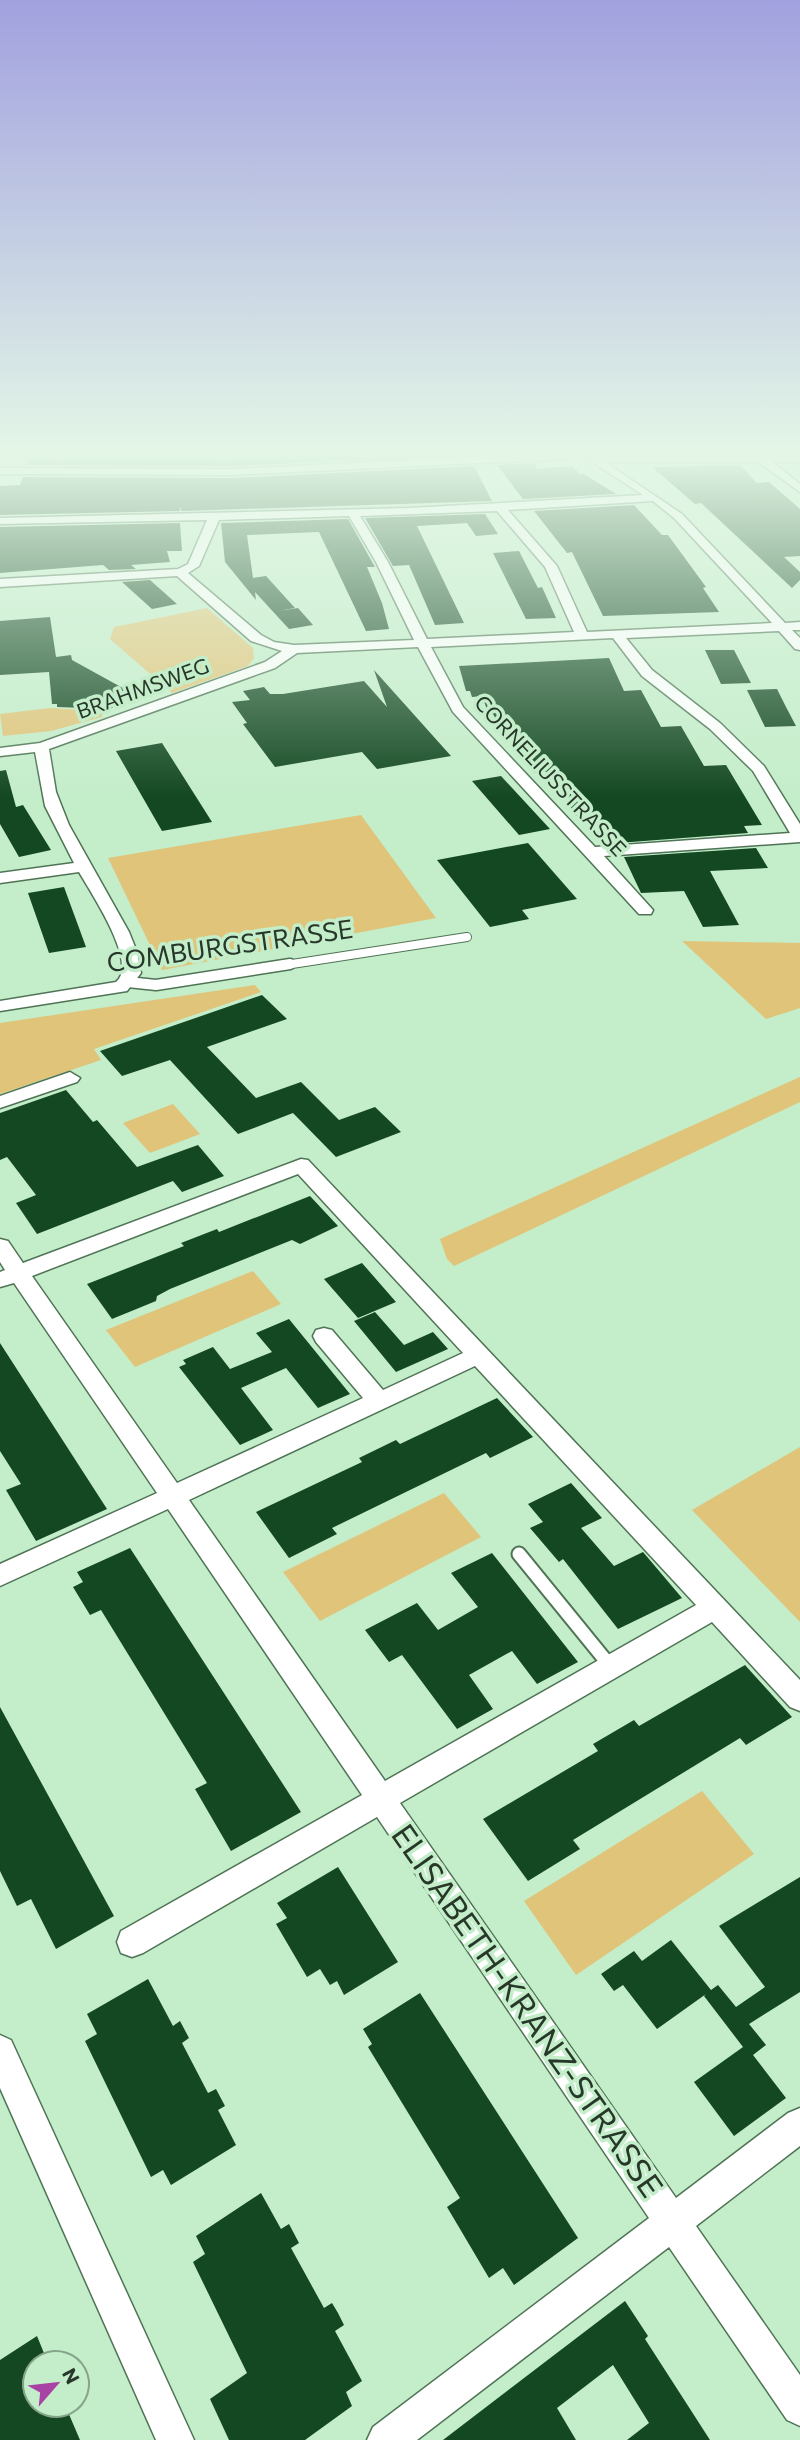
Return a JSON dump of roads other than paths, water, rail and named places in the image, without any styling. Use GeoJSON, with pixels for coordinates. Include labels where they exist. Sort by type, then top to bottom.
{"type":"FeatureCollection","features":[{"type":"Feature","properties":{"kind":"street"},"geometry":{"type":"LineString","coordinates":[[0,583],[184,570]]}},
{"type":"Feature","properties":{"kind":"street","name":"CORNELIUSSTRASSE"},"geometry":{"type":"LineString","coordinates":[[387,570],[421,642],[458,709],[646,910]]}},
{"type":"Feature","properties":{"kind":"street"},"geometry":{"type":"LineString","coordinates":[[553,570],[582,635]]}},
{"type":"Feature","properties":{"kind":"street"},"geometry":{"type":"LineString","coordinates":[[730,570],[800,646]]}},
{"type":"Feature","properties":{"kind":"street"},"geometry":{"type":"LineString","coordinates":[[180,572],[256,638],[271,645],[294,649],[800,626]]}},
{"type":"Feature","properties":{"kind":"street"},"geometry":{"type":"LineString","coordinates":[[592,852],[800,837],[759,769],[715,726],[647,673],[616,634]]}},
{"type":"Feature","properties":{"kind":"street","name":"BRAHMSWEG"},"geometry":{"type":"LineString","coordinates":[[0,752],[42,747],[270,665],[294,649]]}},
{"type":"Feature","properties":{"kind":"street"},"geometry":{"type":"LineString","coordinates":[[42,747],[52,805],[82,867],[126,946],[132,973],[128,982]]}},
{"type":"Feature","properties":{"kind":"street"},"geometry":{"type":"LineString","coordinates":[[0,878],[82,867]]}},
{"type":"Feature","properties":{"kind":"street","name":"COMBURGSTRASSE"},"geometry":{"type":"LineString","coordinates":[[0,1006],[108,990],[128,982]]}},
{"type":"Feature","properties":{"kind":"street"},"geometry":{"type":"LineString","coordinates":[[0,1102],[70,1078]]}},
{"type":"Feature","properties":{"kind":"street"},"geometry":{"type":"LineString","coordinates":[[9,1276],[301,1166],[800,1699]]}},
{"type":"Feature","properties":{"kind":"street","name":"ELISABETH-KRANZ-STRASSE"},"geometry":{"type":"LineString","coordinates":[[0,1245],[9,1276],[172,1496],[800,2407]]}},
{"type":"Feature","properties":{"kind":"street"},"geometry":{"type":"LineString","coordinates":[[324,1336],[379,1401]]}},
{"type":"Feature","properties":{"kind":"street"},"geometry":{"type":"LineString","coordinates":[[0,1576],[479,1355]]}},
{"type":"Feature","properties":{"kind":"street","name":"ELISABETH-KRANZ-STRASSE"},"geometry":{"type":"LineString","coordinates":[[132,1942],[715,1607]]}},
{"type":"Feature","properties":{"kind":"street"},"geometry":{"type":"LineString","coordinates":[[0,2051],[175,2440]]}},
{"type":"Feature","properties":{"kind":"street","name":"ELISABETH-KRANZ-STRASSE"},"geometry":{"type":"LineString","coordinates":[[386,2440],[800,2125]]}},
{"type":"Feature","properties":{"kind":"lane","name":"COMBURGSTRASSE"},"geometry":{"type":"LineString","coordinates":[[128,982],[156,985],[467,937]]}},
{"type":"Feature","properties":{"kind":"lane"},"geometry":{"type":"LineString","coordinates":[[519,1554],[611,1667]]}}]}
